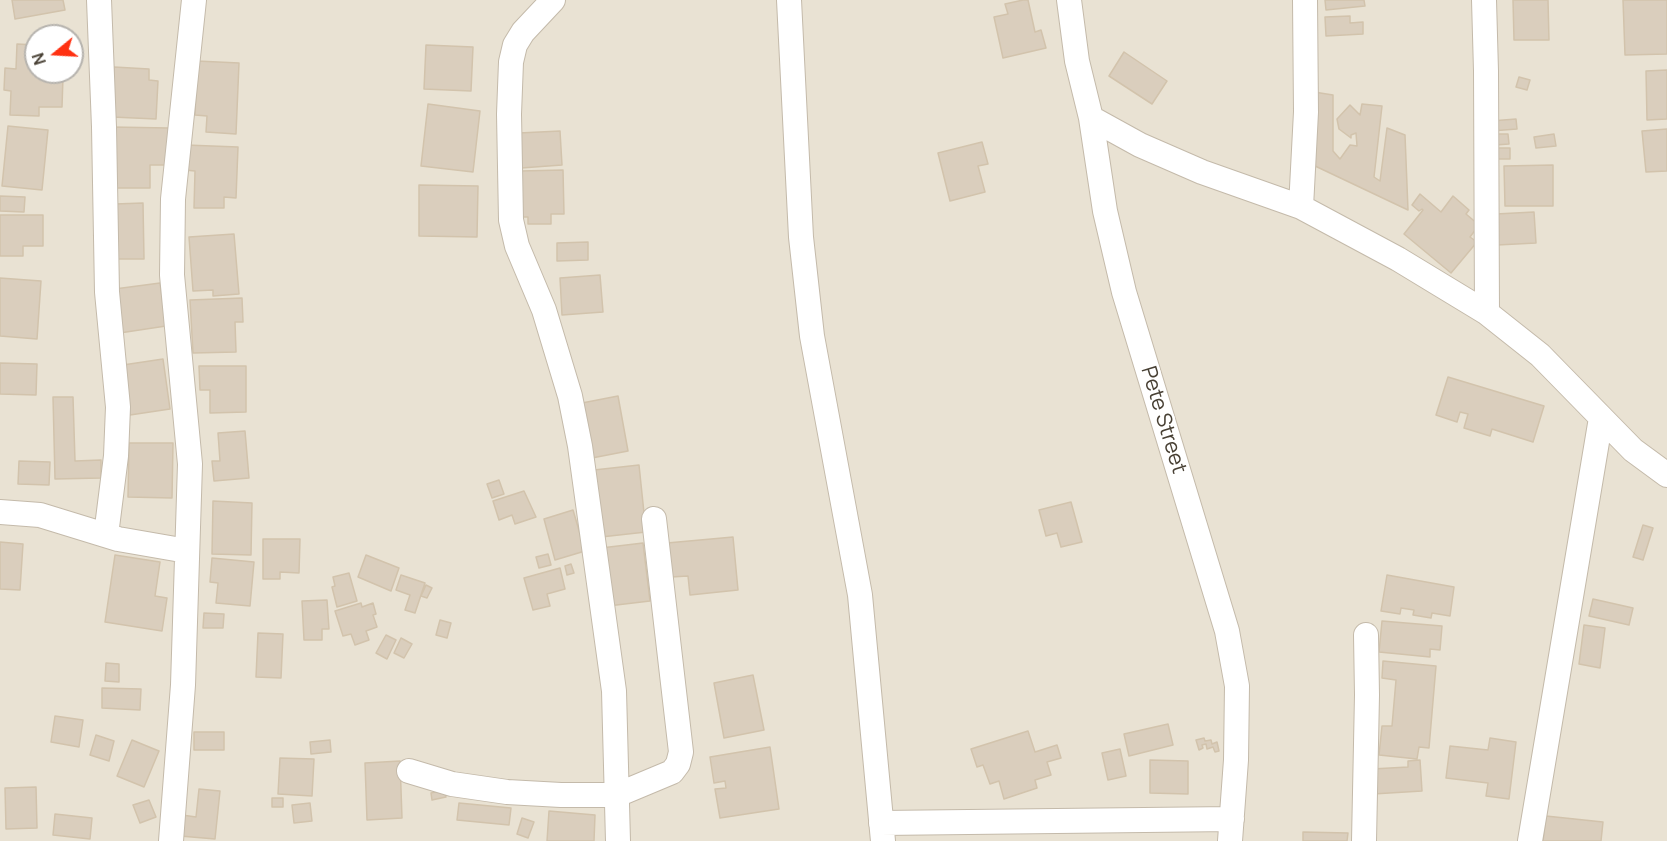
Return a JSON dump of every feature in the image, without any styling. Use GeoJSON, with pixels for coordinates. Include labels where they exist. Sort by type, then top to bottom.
{"type":"FeatureCollection","features":[{"type":"Feature","properties":{"kind":"street"},"geometry":{"type":"LineString","coordinates":[[99,0],[107,292],[118,407],[116,456],[106,535]]}},
{"type":"Feature","properties":{"kind":"street"},"geometry":{"type":"LineString","coordinates":[[171,841],[183,685],[190,464],[172,275],[173,199],[194,0]]}},
{"type":"Feature","properties":{"kind":"street"},"geometry":{"type":"LineString","coordinates":[[553,0],[515,45],[511,62],[509,114],[511,220],[516,246],[544,310],[564,375],[580,446],[614,691],[618,841]]}},
{"type":"Feature","properties":{"kind":"street"},"geometry":{"type":"LineString","coordinates":[[789,0],[802,248],[812,336],[860,595],[882,832],[1231,830]]}},
{"type":"Feature","properties":{"kind":"street","name":"Pete Street"},"geometry":{"type":"LineString","coordinates":[[1070,0],[1077,61],[1091,118],[1105,211],[1124,292],[1227,631],[1237,686],[1236,760],[1231,830]]}},
{"type":"Feature","properties":{"kind":"street"},"geometry":{"type":"LineString","coordinates":[[1301,207],[1306,112],[1305,0]]}},
{"type":"Feature","properties":{"kind":"street"},"geometry":{"type":"LineString","coordinates":[[1484,0],[1487,313]]}},
{"type":"Feature","properties":{"kind":"street"},"geometry":{"type":"LineString","coordinates":[[1091,118],[1140,145],[1202,172],[1301,207],[1398,259],[1487,313],[1540,356],[1633,450],[1667,476]]}},
{"type":"Feature","properties":{"kind":"street"},"geometry":{"type":"LineString","coordinates":[[1530,841],[1601,418]]}},
{"type":"Feature","properties":{"kind":"street"},"geometry":{"type":"LineString","coordinates":[[0,512],[40,515],[118,539],[187,551]]}},
{"type":"Feature","properties":{"kind":"street"},"geometry":{"type":"LineString","coordinates":[[409,771],[452,784],[507,792],[616,795],[672,772],[678,764],[681,752],[654,519]]}},
{"type":"Feature","properties":{"kind":"street"},"geometry":{"type":"LineString","coordinates":[[1364,841],[1368,695],[1366,635]]}},
{"type":"Feature","properties":{"kind":"shaded area"},"geometry":{"type":"Polygon","coordinates":[[[0,0],[1667,0],[1667,841],[0,841],[0,0]]]}},
{"type":"Feature","properties":{"kind":"building"},"geometry":{"type":"Polygon","coordinates":[[[12,0],[63,0],[65,10],[15,19],[12,0]]]}},
{"type":"Feature","properties":{"kind":"building"},"geometry":{"type":"Polygon","coordinates":[[[1028,0],[1035,32],[1041,30],[1046,48],[1003,58],[994,17],[1008,14],[1005,4],[1028,0]]]}},
{"type":"Feature","properties":{"kind":"building"},"geometry":{"type":"Polygon","coordinates":[[[1325,0],[1364,0],[1365,6],[1326,10],[1325,0]]]}},
{"type":"Feature","properties":{"kind":"building"},"geometry":{"type":"Polygon","coordinates":[[[1513,0],[1548,0],[1549,40],[1514,40],[1513,0]]]}},
{"type":"Feature","properties":{"kind":"building"},"geometry":{"type":"Polygon","coordinates":[[[1623,0],[1667,0],[1667,54],[1625,55],[1623,0]]]}},
{"type":"Feature","properties":{"kind":"building"},"geometry":{"type":"Polygon","coordinates":[[[1350,16],[1350,23],[1363,22],[1363,34],[1326,36],[1325,17],[1350,16]]]}},
{"type":"Feature","properties":{"kind":"building"},"geometry":{"type":"Polygon","coordinates":[[[17,44],[24,44],[24,84],[63,84],[62,107],[39,107],[39,116],[10,115],[11,91],[4,90],[5,68],[16,69],[17,44]]]}},
{"type":"Feature","properties":{"kind":"building"},"geometry":{"type":"Polygon","coordinates":[[[426,45],[473,47],[471,91],[424,89],[426,45]]]}},
{"type":"Feature","properties":{"kind":"building"},"geometry":{"type":"Polygon","coordinates":[[[1124,52],[1167,81],[1152,104],[1109,76],[1124,52]]]}},
{"type":"Feature","properties":{"kind":"building"},"geometry":{"type":"Polygon","coordinates":[[[197,61],[239,63],[236,134],[206,132],[207,116],[195,115],[197,61]]]}},
{"type":"Feature","properties":{"kind":"building"},"geometry":{"type":"Polygon","coordinates":[[[114,67],[149,69],[149,80],[158,81],[156,119],[112,117],[114,67]]]}},
{"type":"Feature","properties":{"kind":"building"},"geometry":{"type":"Polygon","coordinates":[[[1667,70],[1667,119],[1647,120],[1646,71],[1667,70]]]}},
{"type":"Feature","properties":{"kind":"building"},"geometry":{"type":"Polygon","coordinates":[[[1519,77],[1530,80],[1527,90],[1516,87],[1519,77]]]}},
{"type":"Feature","properties":{"kind":"building"},"geometry":{"type":"Polygon","coordinates":[[[1314,92],[1333,95],[1333,151],[1340,159],[1350,145],[1357,146],[1356,133],[1351,135],[1351,138],[1339,129],[1337,119],[1350,105],[1360,115],[1362,104],[1382,106],[1374,177],[1380,181],[1387,128],[1405,135],[1408,210],[1313,165],[1314,92]]]}},
{"type":"Feature","properties":{"kind":"building"},"geometry":{"type":"Polygon","coordinates":[[[428,104],[480,111],[473,172],[421,166],[428,104]]]}},
{"type":"Feature","properties":{"kind":"building"},"geometry":{"type":"Polygon","coordinates":[[[1516,119],[1517,129],[1491,131],[1491,121],[1516,119]]]}},
{"type":"Feature","properties":{"kind":"building"},"geometry":{"type":"Polygon","coordinates":[[[8,126],[48,130],[42,190],[2,186],[8,126]]]}},
{"type":"Feature","properties":{"kind":"building"},"geometry":{"type":"Polygon","coordinates":[[[111,127],[169,128],[169,165],[150,165],[150,188],[111,188],[111,127]]]}},
{"type":"Feature","properties":{"kind":"building"},"geometry":{"type":"Polygon","coordinates":[[[1667,129],[1667,171],[1646,172],[1642,131],[1667,129]]]}},
{"type":"Feature","properties":{"kind":"building"},"geometry":{"type":"Polygon","coordinates":[[[560,131],[562,165],[521,168],[519,133],[560,131]]]}},
{"type":"Feature","properties":{"kind":"building"},"geometry":{"type":"Polygon","coordinates":[[[1494,134],[1508,134],[1509,144],[1495,145],[1494,134]]]}},
{"type":"Feature","properties":{"kind":"building"},"geometry":{"type":"Polygon","coordinates":[[[1554,134],[1556,146],[1536,148],[1534,137],[1554,134]]]}},
{"type":"Feature","properties":{"kind":"building"},"geometry":{"type":"Polygon","coordinates":[[[982,142],[988,164],[978,166],[985,192],[950,201],[938,153],[982,142]]]}},
{"type":"Feature","properties":{"kind":"building"},"geometry":{"type":"Polygon","coordinates":[[[186,145],[238,147],[236,198],[224,197],[224,208],[194,208],[195,171],[185,170],[186,145]]]}},
{"type":"Feature","properties":{"kind":"building"},"geometry":{"type":"Polygon","coordinates":[[[1493,148],[1510,148],[1510,159],[1493,159],[1493,148]]]}},
{"type":"Feature","properties":{"kind":"building"},"geometry":{"type":"Polygon","coordinates":[[[1553,165],[1553,206],[1505,206],[1504,166],[1553,165]]]}},
{"type":"Feature","properties":{"kind":"building"},"geometry":{"type":"Polygon","coordinates":[[[563,170],[564,214],[551,214],[551,224],[528,224],[528,217],[521,217],[520,171],[563,170]]]}},
{"type":"Feature","properties":{"kind":"building"},"geometry":{"type":"Polygon","coordinates":[[[419,185],[478,186],[477,237],[419,236],[419,185]]]}},
{"type":"Feature","properties":{"kind":"building"},"geometry":{"type":"Polygon","coordinates":[[[1420,194],[1441,212],[1453,196],[1469,210],[1466,214],[1479,225],[1470,237],[1477,242],[1451,273],[1404,234],[1423,210],[1419,211],[1412,205],[1420,194]]]}},
{"type":"Feature","properties":{"kind":"building"},"geometry":{"type":"Polygon","coordinates":[[[0,196],[25,197],[24,212],[0,211],[0,196]]]}},
{"type":"Feature","properties":{"kind":"building"},"geometry":{"type":"Polygon","coordinates":[[[143,203],[144,259],[116,259],[115,204],[143,203]]]}},
{"type":"Feature","properties":{"kind":"building"},"geometry":{"type":"Polygon","coordinates":[[[1534,212],[1536,243],[1497,245],[1496,214],[1534,212]]]}},
{"type":"Feature","properties":{"kind":"building"},"geometry":{"type":"Polygon","coordinates":[[[0,215],[43,215],[43,246],[23,246],[23,256],[0,256],[0,215]]]}},
{"type":"Feature","properties":{"kind":"building"},"geometry":{"type":"Polygon","coordinates":[[[234,234],[239,294],[213,296],[213,290],[193,291],[189,237],[234,234]]]}},
{"type":"Feature","properties":{"kind":"building"},"geometry":{"type":"Polygon","coordinates":[[[588,242],[588,260],[557,261],[557,243],[588,242]]]}},
{"type":"Feature","properties":{"kind":"building"},"geometry":{"type":"Polygon","coordinates":[[[600,275],[603,312],[562,315],[560,278],[600,275]]]}},
{"type":"Feature","properties":{"kind":"building"},"geometry":{"type":"Polygon","coordinates":[[[0,278],[41,281],[37,339],[0,336],[0,278]]]}},
{"type":"Feature","properties":{"kind":"building"},"geometry":{"type":"Polygon","coordinates":[[[160,283],[166,326],[113,334],[107,290],[160,283]]]}},
{"type":"Feature","properties":{"kind":"building"},"geometry":{"type":"Polygon","coordinates":[[[242,298],[243,322],[235,322],[236,352],[193,353],[190,300],[242,298]]]}},
{"type":"Feature","properties":{"kind":"building"},"geometry":{"type":"Polygon","coordinates":[[[163,359],[170,409],[130,415],[123,365],[163,359]]]}},
{"type":"Feature","properties":{"kind":"building"},"geometry":{"type":"Polygon","coordinates":[[[0,363],[37,364],[36,395],[0,394],[0,363]]]}},
{"type":"Feature","properties":{"kind":"building"},"geometry":{"type":"Polygon","coordinates":[[[199,366],[246,366],[246,412],[210,413],[210,390],[200,390],[199,366]]]}},
{"type":"Feature","properties":{"kind":"building"},"geometry":{"type":"Polygon","coordinates":[[[1448,377],[1544,406],[1533,442],[1492,429],[1490,436],[1464,428],[1468,414],[1460,412],[1457,422],[1436,415],[1448,377]]]}},
{"type":"Feature","properties":{"kind":"building"},"geometry":{"type":"Polygon","coordinates":[[[618,396],[628,451],[592,458],[582,403],[618,396]]]}},
{"type":"Feature","properties":{"kind":"building"},"geometry":{"type":"Polygon","coordinates":[[[53,397],[73,397],[75,461],[101,460],[101,478],[55,479],[53,397]]]}},
{"type":"Feature","properties":{"kind":"building"},"geometry":{"type":"Polygon","coordinates":[[[245,431],[249,478],[214,481],[212,461],[220,461],[218,433],[245,431]]]}},
{"type":"Feature","properties":{"kind":"building"},"geometry":{"type":"Polygon","coordinates":[[[129,443],[173,443],[172,498],[128,497],[129,443]]]}},
{"type":"Feature","properties":{"kind":"building"},"geometry":{"type":"Polygon","coordinates":[[[19,461],[50,462],[49,485],[18,484],[19,461]]]}},
{"type":"Feature","properties":{"kind":"building"},"geometry":{"type":"Polygon","coordinates":[[[639,465],[646,532],[601,537],[594,470],[639,465]]]}},
{"type":"Feature","properties":{"kind":"building"},"geometry":{"type":"Polygon","coordinates":[[[499,480],[504,494],[492,498],[487,484],[499,480]]]}},
{"type":"Feature","properties":{"kind":"building"},"geometry":{"type":"Polygon","coordinates":[[[524,491],[536,517],[515,524],[512,515],[499,520],[493,501],[524,491]]]}},
{"type":"Feature","properties":{"kind":"building"},"geometry":{"type":"Polygon","coordinates":[[[213,501],[252,503],[251,555],[212,554],[213,501]]]}},
{"type":"Feature","properties":{"kind":"building"},"geometry":{"type":"Polygon","coordinates":[[[1071,502],[1082,542],[1061,547],[1057,533],[1046,536],[1039,510],[1071,502]]]}},
{"type":"Feature","properties":{"kind":"building"},"geometry":{"type":"Polygon","coordinates":[[[573,510],[585,551],[555,560],[544,519],[573,510]]]}},
{"type":"Feature","properties":{"kind":"building"},"geometry":{"type":"Polygon","coordinates":[[[1643,525],[1653,528],[1643,560],[1633,557],[1643,525]]]}},
{"type":"Feature","properties":{"kind":"building"},"geometry":{"type":"Polygon","coordinates":[[[733,537],[738,590],[690,595],[688,576],[671,577],[667,543],[733,537]]]}},
{"type":"Feature","properties":{"kind":"building"},"geometry":{"type":"Polygon","coordinates":[[[263,539],[300,539],[299,573],[280,572],[280,579],[263,579],[263,539]]]}},
{"type":"Feature","properties":{"kind":"building"},"geometry":{"type":"Polygon","coordinates":[[[0,542],[23,544],[20,590],[0,589],[0,542]]]}},
{"type":"Feature","properties":{"kind":"building"},"geometry":{"type":"Polygon","coordinates":[[[643,543],[650,601],[608,606],[601,548],[643,543]]]}},
{"type":"Feature","properties":{"kind":"building"},"geometry":{"type":"Polygon","coordinates":[[[548,554],[551,565],[539,568],[536,557],[548,554]]]}},
{"type":"Feature","properties":{"kind":"building"},"geometry":{"type":"Polygon","coordinates":[[[115,555],[160,562],[155,596],[167,598],[162,631],[105,622],[115,555]]]}},
{"type":"Feature","properties":{"kind":"building"},"geometry":{"type":"Polygon","coordinates":[[[366,555],[399,568],[391,591],[358,577],[366,555]]]}},
{"type":"Feature","properties":{"kind":"building"},"geometry":{"type":"Polygon","coordinates":[[[212,558],[254,562],[250,606],[216,603],[218,583],[210,582],[212,558]]]}},
{"type":"Feature","properties":{"kind":"building"},"geometry":{"type":"Polygon","coordinates":[[[571,564],[574,573],[567,575],[565,566],[571,564]]]}},
{"type":"Feature","properties":{"kind":"building"},"geometry":{"type":"Polygon","coordinates":[[[560,568],[565,589],[547,594],[550,606],[533,610],[524,578],[560,568]]]}},
{"type":"Feature","properties":{"kind":"building"},"geometry":{"type":"Polygon","coordinates":[[[349,573],[357,601],[337,607],[332,587],[335,586],[333,577],[349,573]]]}},
{"type":"Feature","properties":{"kind":"building"},"geometry":{"type":"Polygon","coordinates":[[[401,575],[425,583],[415,613],[405,610],[410,595],[396,590],[401,575]]]}},
{"type":"Feature","properties":{"kind":"building"},"geometry":{"type":"Polygon","coordinates":[[[1387,575],[1454,587],[1450,616],[1432,613],[1431,618],[1413,615],[1414,610],[1401,608],[1400,614],[1381,611],[1387,575]]]}},
{"type":"Feature","properties":{"kind":"building"},"geometry":{"type":"Polygon","coordinates":[[[426,585],[432,588],[427,598],[421,596],[426,585]]]}},
{"type":"Feature","properties":{"kind":"building"},"geometry":{"type":"Polygon","coordinates":[[[1593,599],[1633,608],[1629,625],[1589,616],[1593,599]]]}},
{"type":"Feature","properties":{"kind":"building"},"geometry":{"type":"Polygon","coordinates":[[[327,600],[329,629],[322,629],[322,640],[304,640],[302,601],[327,600]]]}},
{"type":"Feature","properties":{"kind":"building"},"geometry":{"type":"Polygon","coordinates":[[[361,603],[362,607],[373,603],[376,614],[373,615],[377,627],[366,631],[369,640],[355,645],[351,634],[343,636],[335,611],[361,603]]]}},
{"type":"Feature","properties":{"kind":"building"},"geometry":{"type":"Polygon","coordinates":[[[204,613],[224,614],[223,628],[203,628],[204,613]]]}},
{"type":"Feature","properties":{"kind":"building"},"geometry":{"type":"Polygon","coordinates":[[[440,620],[451,623],[447,638],[436,635],[440,620]]]}},
{"type":"Feature","properties":{"kind":"building"},"geometry":{"type":"Polygon","coordinates":[[[1382,621],[1442,626],[1440,650],[1430,649],[1430,657],[1379,652],[1382,621]]]}},
{"type":"Feature","properties":{"kind":"building"},"geometry":{"type":"Polygon","coordinates":[[[1584,625],[1605,628],[1600,668],[1579,664],[1584,625]]]}},
{"type":"Feature","properties":{"kind":"building"},"geometry":{"type":"Polygon","coordinates":[[[258,633],[283,634],[281,678],[256,677],[258,633]]]}},
{"type":"Feature","properties":{"kind":"building"},"geometry":{"type":"Polygon","coordinates":[[[386,635],[396,640],[387,659],[376,653],[386,635]]]}},
{"type":"Feature","properties":{"kind":"building"},"geometry":{"type":"Polygon","coordinates":[[[401,638],[412,644],[404,658],[394,653],[401,638]]]}},
{"type":"Feature","properties":{"kind":"building"},"geometry":{"type":"Polygon","coordinates":[[[1383,661],[1436,666],[1429,748],[1419,747],[1417,759],[1379,755],[1382,726],[1392,726],[1396,680],[1382,678],[1383,661]]]}},
{"type":"Feature","properties":{"kind":"building"},"geometry":{"type":"Polygon","coordinates":[[[106,663],[119,664],[119,682],[105,681],[106,663]]]}},
{"type":"Feature","properties":{"kind":"building"},"geometry":{"type":"Polygon","coordinates":[[[753,675],[764,730],[724,738],[714,683],[753,675]]]}},
{"type":"Feature","properties":{"kind":"building"},"geometry":{"type":"Polygon","coordinates":[[[102,688],[141,689],[140,710],[102,708],[102,688]]]}},
{"type":"Feature","properties":{"kind":"building"},"geometry":{"type":"Polygon","coordinates":[[[55,716],[83,720],[79,747],[51,742],[55,716]]]}},
{"type":"Feature","properties":{"kind":"building"},"geometry":{"type":"Polygon","coordinates":[[[1168,724],[1173,745],[1129,756],[1124,734],[1168,724]]]}},
{"type":"Feature","properties":{"kind":"building"},"geometry":{"type":"Polygon","coordinates":[[[1028,731],[1035,752],[1057,745],[1061,758],[1047,762],[1051,775],[1035,780],[1037,788],[1004,799],[999,781],[990,784],[983,765],[977,767],[971,749],[1028,731]]]}},
{"type":"Feature","properties":{"kind":"building"},"geometry":{"type":"Polygon","coordinates":[[[194,732],[224,732],[224,750],[194,750],[194,732]]]}},
{"type":"Feature","properties":{"kind":"building"},"geometry":{"type":"Polygon","coordinates":[[[96,735],[114,741],[109,761],[90,755],[96,735]]]}},
{"type":"Feature","properties":{"kind":"building"},"geometry":{"type":"Polygon","coordinates":[[[1204,738],[1205,741],[1211,740],[1212,744],[1217,742],[1219,751],[1215,752],[1213,747],[1207,749],[1206,744],[1202,745],[1203,748],[1199,750],[1196,740],[1204,738]]]}},
{"type":"Feature","properties":{"kind":"building"},"geometry":{"type":"Polygon","coordinates":[[[1490,738],[1516,742],[1509,799],[1486,796],[1488,783],[1446,778],[1450,746],[1488,750],[1490,738]]]}},
{"type":"Feature","properties":{"kind":"building"},"geometry":{"type":"Polygon","coordinates":[[[132,740],[159,751],[144,787],[117,776],[132,740]]]}},
{"type":"Feature","properties":{"kind":"building"},"geometry":{"type":"Polygon","coordinates":[[[330,740],[331,752],[311,754],[310,742],[330,740]]]}},
{"type":"Feature","properties":{"kind":"building"},"geometry":{"type":"Polygon","coordinates":[[[770,747],[779,809],[720,818],[715,789],[726,788],[725,781],[714,783],[710,757],[770,747]]]}},
{"type":"Feature","properties":{"kind":"building"},"geometry":{"type":"Polygon","coordinates":[[[1120,749],[1126,776],[1108,780],[1102,753],[1120,749]]]}},
{"type":"Feature","properties":{"kind":"building"},"geometry":{"type":"Polygon","coordinates":[[[280,758],[314,759],[312,796],[278,794],[280,758]]]}},
{"type":"Feature","properties":{"kind":"building"},"geometry":{"type":"Polygon","coordinates":[[[1150,760],[1188,761],[1188,794],[1150,793],[1150,760]]]}},
{"type":"Feature","properties":{"kind":"building"},"geometry":{"type":"Polygon","coordinates":[[[1420,760],[1422,791],[1373,794],[1372,769],[1408,767],[1408,761],[1420,760]]]}},
{"type":"Feature","properties":{"kind":"building"},"geometry":{"type":"Polygon","coordinates":[[[400,761],[402,818],[367,820],[365,763],[400,761]]]}},
{"type":"Feature","properties":{"kind":"building"},"geometry":{"type":"Polygon","coordinates":[[[36,787],[37,828],[6,829],[5,788],[36,787]]]}},
{"type":"Feature","properties":{"kind":"building"},"geometry":{"type":"Polygon","coordinates":[[[199,789],[220,791],[215,839],[180,836],[182,815],[196,817],[199,789]]]}},
{"type":"Feature","properties":{"kind":"building"},"geometry":{"type":"Polygon","coordinates":[[[444,790],[446,797],[432,800],[431,793],[444,790]]]}},
{"type":"Feature","properties":{"kind":"building"},"geometry":{"type":"Polygon","coordinates":[[[272,798],[283,798],[283,807],[272,807],[272,798]]]}},
{"type":"Feature","properties":{"kind":"building"},"geometry":{"type":"Polygon","coordinates":[[[149,800],[156,817],[140,823],[133,805],[149,800]]]}},
{"type":"Feature","properties":{"kind":"building"},"geometry":{"type":"Polygon","coordinates":[[[310,803],[312,821],[294,823],[292,805],[310,803]]]}},
{"type":"Feature","properties":{"kind":"building"},"geometry":{"type":"Polygon","coordinates":[[[459,803],[511,808],[509,825],[457,820],[459,803]]]}},
{"type":"Feature","properties":{"kind":"building"},"geometry":{"type":"Polygon","coordinates":[[[549,811],[595,815],[594,841],[547,841],[549,811]]]}},
{"type":"Feature","properties":{"kind":"building"},"geometry":{"type":"Polygon","coordinates":[[[55,814],[92,818],[90,839],[53,835],[55,814]]]}},
{"type":"Feature","properties":{"kind":"building"},"geometry":{"type":"Polygon","coordinates":[[[1546,816],[1603,822],[1601,841],[1543,841],[1546,816]]]}},
{"type":"Feature","properties":{"kind":"building"},"geometry":{"type":"Polygon","coordinates":[[[522,818],[534,822],[528,838],[517,834],[522,818]]]}},
{"type":"Feature","properties":{"kind":"building"},"geometry":{"type":"Polygon","coordinates":[[[1303,832],[1348,833],[1347,841],[1303,841],[1303,832]]]}}]}
